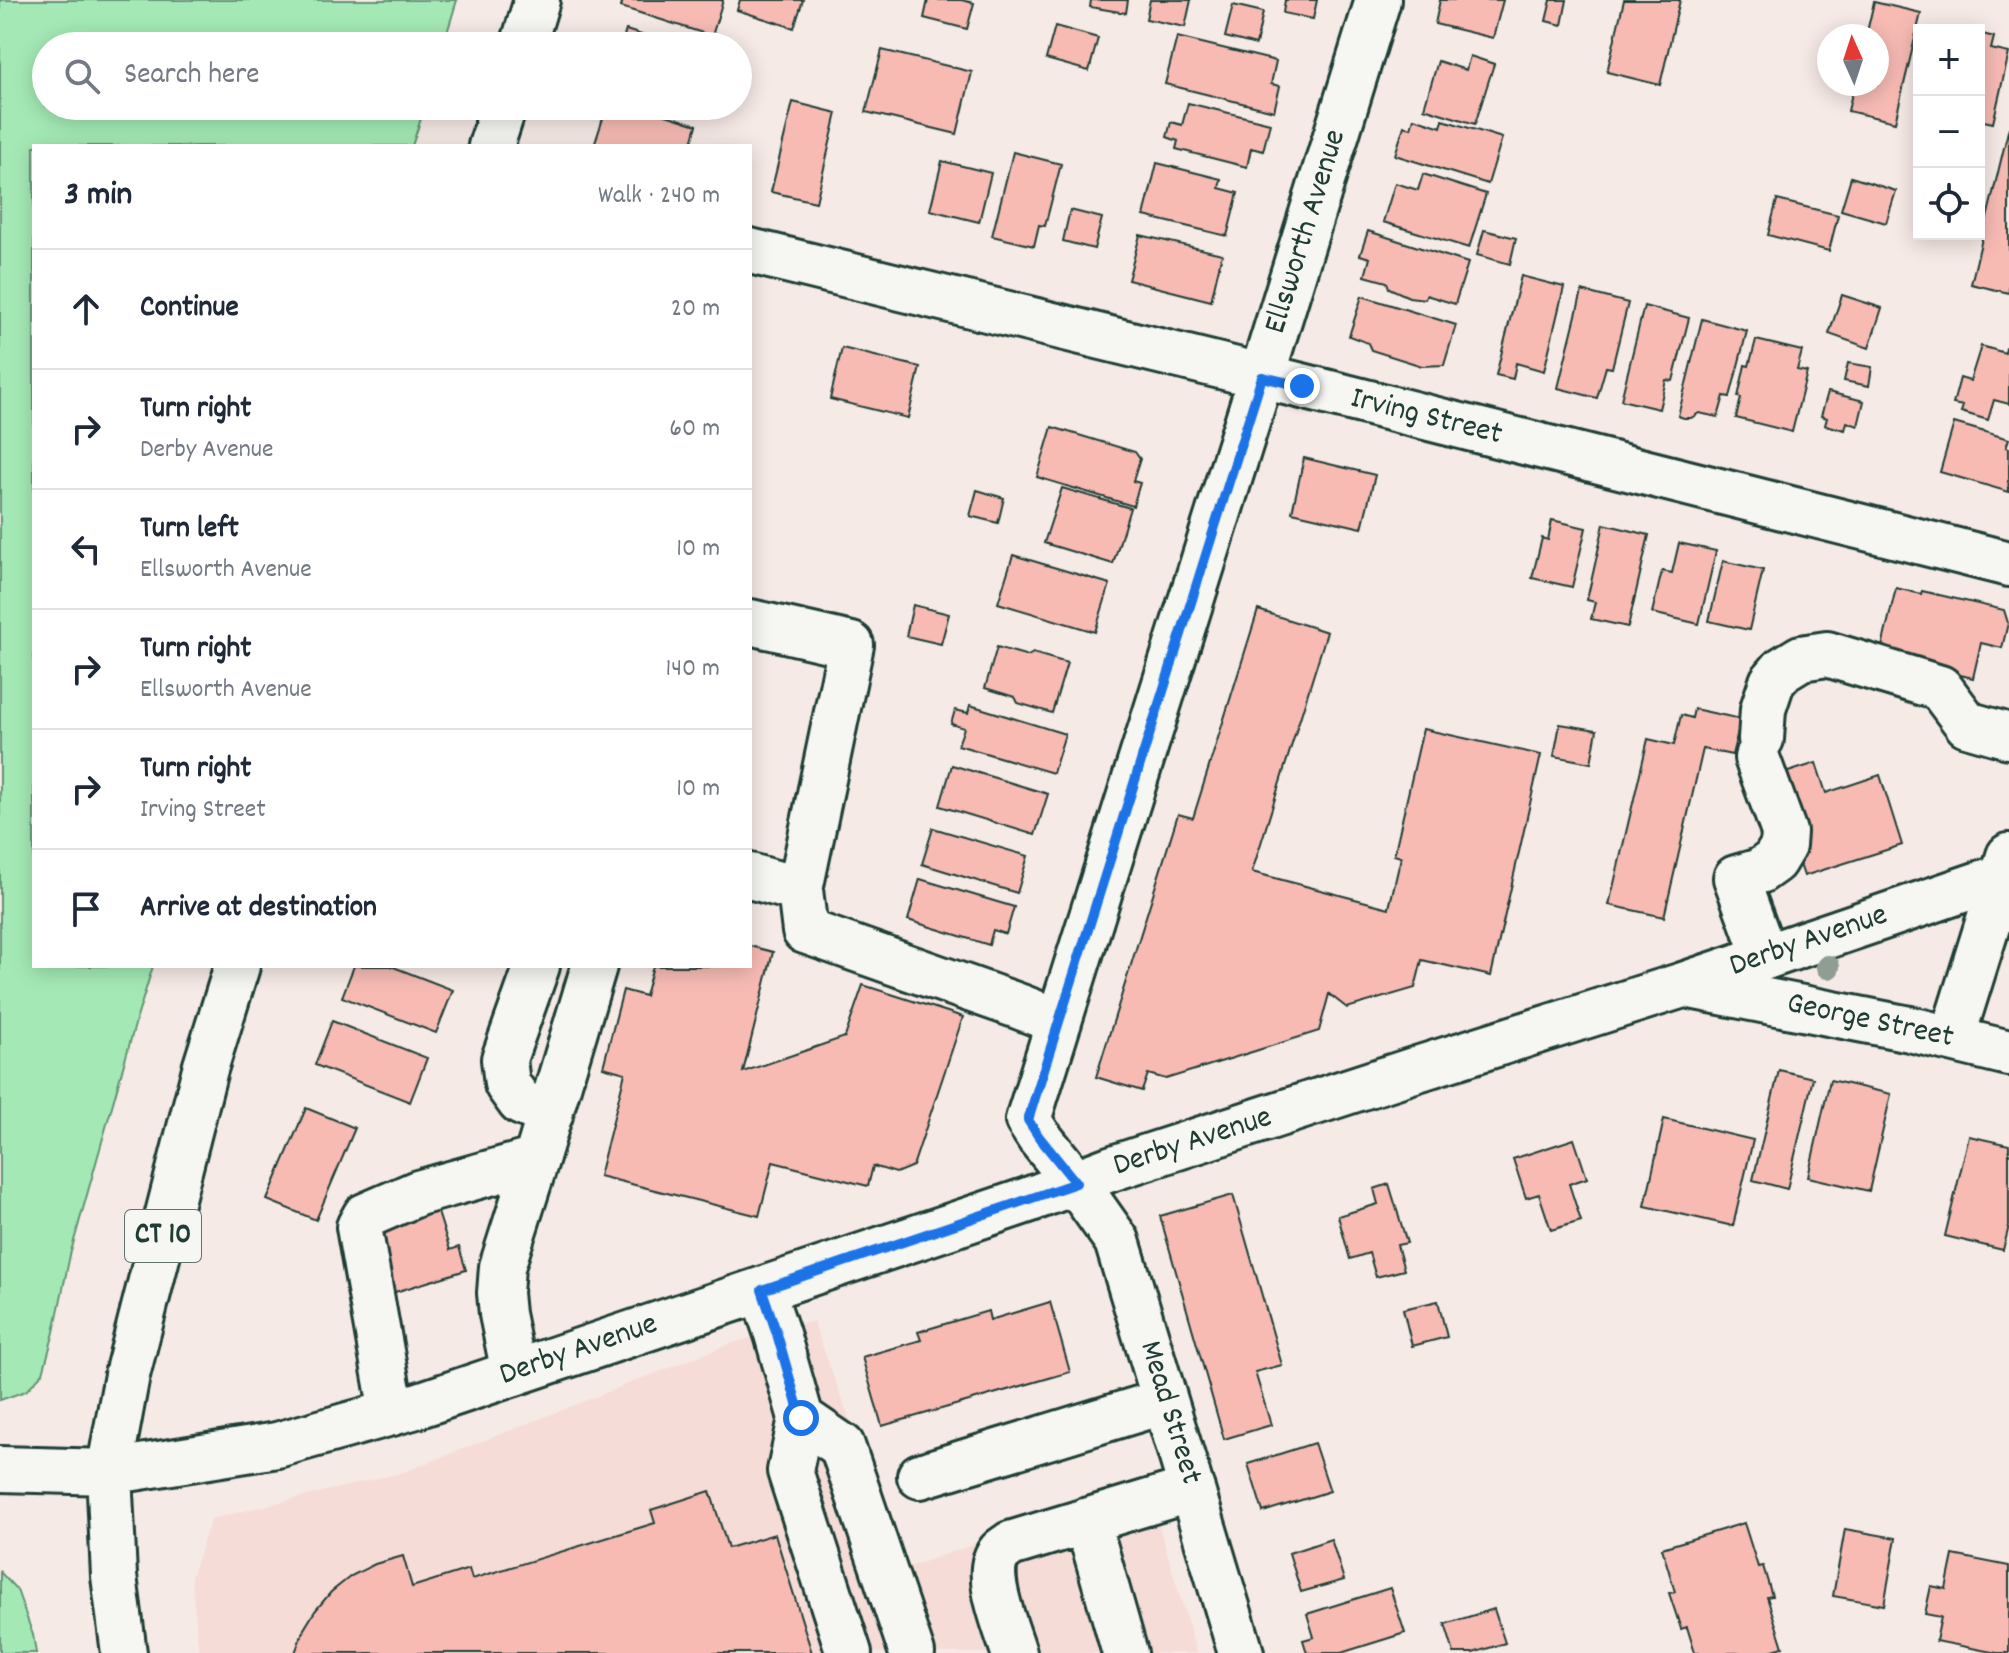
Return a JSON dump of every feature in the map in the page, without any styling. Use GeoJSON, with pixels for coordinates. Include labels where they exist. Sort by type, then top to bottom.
{"type":"FeatureCollection","features":[{"type":"Feature","properties":{"kind":"main road"},"geometry":{"type":"LineString","coordinates":[[527,32],[537,0]]}},
{"type":"Feature","properties":{"kind":"main road","name":"Ellsworth Avenue"},"geometry":{"type":"LineString","coordinates":[[1076,1183],[1028,1120],[1378,0]]}},
{"type":"Feature","properties":{"kind":"main road"},"geometry":{"type":"LineString","coordinates":[[492,144],[499,120]]}},
{"type":"Feature","properties":{"kind":"main road","name":"Irving Street"},"geometry":{"type":"LineString","coordinates":[[752,251],[2009,564]]}},
{"type":"Feature","properties":{"kind":"main road"},"geometry":{"type":"LineString","coordinates":[[752,622],[851,645],[800,890],[805,931],[1059,1022]]}},
{"type":"Feature","properties":{"kind":"main road"},"geometry":{"type":"LineString","coordinates":[[1765,957],[1736,878],[1760,871],[1774,861],[1783,846],[1784,832],[1759,749],[1763,709],[1772,682],[1783,669],[1801,658],[1827,654],[1940,688],[1967,724],[2009,736]]}},
{"type":"Feature","properties":{"kind":"main road"},"geometry":{"type":"LineString","coordinates":[[1952,1038],[2007,868]]}},
{"type":"Feature","properties":{"kind":"main road","name":"Derby Avenue"},"geometry":{"type":"LineString","coordinates":[[0,1469],[109,1472],[277,1445],[392,1413],[762,1290],[1110,1169],[1683,985],[2007,868]]}},
{"type":"Feature","properties":{"kind":"main road"},"geometry":{"type":"LineString","coordinates":[[752,877],[800,890]]}},
{"type":"Feature","properties":{"kind":"main road","name":"CT 10"},"geometry":{"type":"LineString","coordinates":[[124,1653],[114,1576],[109,1472],[127,1375],[197,1100],[236,968]]}},
{"type":"Feature","properties":{"kind":"main road"},"geometry":{"type":"LineString","coordinates":[[536,968],[504,1059],[507,1084],[520,1102],[550,1115]]}},
{"type":"Feature","properties":{"kind":"main road"},"geometry":{"type":"LineString","coordinates":[[514,1373],[502,1314],[502,1267],[593,968]]}},
{"type":"Feature","properties":{"kind":"main road","name":"George Street"},"geometry":{"type":"LineString","coordinates":[[1683,985],[1952,1038],[2009,1053]]}},
{"type":"Feature","properties":{"kind":"main road"},"geometry":{"type":"LineString","coordinates":[[392,1413],[359,1227],[365,1216],[418,1193],[536,1160]]}},
{"type":"Feature","properties":{"kind":"main road","name":"Mead Street"},"geometry":{"type":"LineString","coordinates":[[1076,1183],[1117,1241],[1241,1653]]}},
{"type":"Feature","properties":{"kind":"main road"},"geometry":{"type":"LineString","coordinates":[[762,1290],[801,1418],[790,1471],[849,1653]]}},
{"type":"Feature","properties":{"kind":"main road"},"geometry":{"type":"LineString","coordinates":[[920,1476],[1165,1401]]}},
{"type":"Feature","properties":{"kind":"main road"},"geometry":{"type":"LineString","coordinates":[[801,1418],[842,1446],[912,1653]]}},
{"type":"Feature","properties":{"kind":"main road"},"geometry":{"type":"LineString","coordinates":[[1014,1653],[993,1581],[993,1566],[999,1553],[1010,1544],[1192,1489]]}},
{"type":"Feature","properties":{"kind":"main road"},"geometry":{"type":"LineString","coordinates":[[1085,1521],[1125,1653]]}},
{"type":"Feature","properties":{"kind":"shaded area"},"geometry":{"type":"Polygon","coordinates":[[[813,1321],[905,1568],[1147,1485],[1197,1653],[199,1653],[191,1577],[211,1519],[404,1472],[732,1343],[813,1321]]]}},
{"type":"Feature","properties":{"kind":"green space"},"geometry":{"type":"Polygon","coordinates":[[[0,0],[457,0],[447,32],[32,32],[32,120],[420,120],[413,144],[32,144],[32,968],[152,968],[70,1255],[43,1373],[26,1391],[0,1400],[0,0]]]}},
{"type":"Feature","properties":{"kind":"green space"},"geometry":{"type":"Polygon","coordinates":[[[0,1572],[17,1590],[36,1653],[0,1653],[0,1572]]]}},
{"type":"Feature","properties":{"kind":"building"},"geometry":{"type":"Polygon","coordinates":[[[623,0],[723,0],[713,32],[699,32],[621,7],[623,0]]]}},
{"type":"Feature","properties":{"kind":"building"},"geometry":{"type":"Polygon","coordinates":[[[740,0],[803,0],[794,28],[737,10],[740,0]]]}},
{"type":"Feature","properties":{"kind":"building"},"geometry":{"type":"Polygon","coordinates":[[[928,0],[974,3],[967,29],[924,18],[928,0]]]}},
{"type":"Feature","properties":{"kind":"building"},"geometry":{"type":"Polygon","coordinates":[[[1091,0],[1128,0],[1126,13],[1090,7],[1091,0]]]}},
{"type":"Feature","properties":{"kind":"building"},"geometry":{"type":"Polygon","coordinates":[[[1150,0],[1191,0],[1185,27],[1146,19],[1150,0]]]}},
{"type":"Feature","properties":{"kind":"building"},"geometry":{"type":"Polygon","coordinates":[[[1285,0],[1317,0],[1313,19],[1283,13],[1285,0]]]}},
{"type":"Feature","properties":{"kind":"building"},"geometry":{"type":"Polygon","coordinates":[[[1440,0],[1503,0],[1493,38],[1435,24],[1440,0]]]}},
{"type":"Feature","properties":{"kind":"building"},"geometry":{"type":"Polygon","coordinates":[[[1551,0],[1567,0],[1562,25],[1546,21],[1551,0]]]}},
{"type":"Feature","properties":{"kind":"building"},"geometry":{"type":"Polygon","coordinates":[[[1624,0],[1680,0],[1660,85],[1607,72],[1624,0]]]}},
{"type":"Feature","properties":{"kind":"building"},"geometry":{"type":"Polygon","coordinates":[[[1874,2],[1921,13],[1918,24],[1913,24],[1913,47],[1895,122],[1848,111],[1851,96],[1889,96],[1889,24],[1869,24],[1874,2]]]}},
{"type":"Feature","properties":{"kind":"building"},"geometry":{"type":"Polygon","coordinates":[[[1233,5],[1263,12],[1256,45],[1225,37],[1233,5]]]}},
{"type":"Feature","properties":{"kind":"building"},"geometry":{"type":"Polygon","coordinates":[[[1055,26],[1098,38],[1089,71],[1046,59],[1055,26]]]}},
{"type":"Feature","properties":{"kind":"building"},"geometry":{"type":"Polygon","coordinates":[[[1985,35],[1994,37],[1991,49],[2009,53],[1993,123],[1985,121],[1985,35]]]}},
{"type":"Feature","properties":{"kind":"building"},"geometry":{"type":"Polygon","coordinates":[[[1177,37],[1276,61],[1271,84],[1280,86],[1274,111],[1165,84],[1177,37]]]}},
{"type":"Feature","properties":{"kind":"building"},"geometry":{"type":"Polygon","coordinates":[[[882,50],[972,72],[957,134],[866,112],[882,50]]]}},
{"type":"Feature","properties":{"kind":"building"},"geometry":{"type":"Polygon","coordinates":[[[1470,56],[1494,64],[1475,124],[1424,108],[1438,61],[1466,70],[1470,56]]]}},
{"type":"Feature","properties":{"kind":"building"},"geometry":{"type":"Polygon","coordinates":[[[793,102],[837,113],[816,202],[771,192],[793,102]]]}},
{"type":"Feature","properties":{"kind":"building"},"geometry":{"type":"Polygon","coordinates":[[[1188,103],[1270,123],[1263,151],[1251,148],[1247,167],[1176,149],[1178,141],[1167,137],[1171,122],[1182,125],[1188,103]]]}},
{"type":"Feature","properties":{"kind":"building"},"geometry":{"type":"Polygon","coordinates":[[[1414,118],[1441,127],[1443,120],[1502,138],[1488,184],[1395,155],[1404,126],[1411,128],[1414,118]]]}},
{"type":"Feature","properties":{"kind":"building"},"geometry":{"type":"Polygon","coordinates":[[[602,120],[681,120],[697,125],[692,144],[595,144],[602,120]]]}},
{"type":"Feature","properties":{"kind":"building"},"geometry":{"type":"Polygon","coordinates":[[[2009,127],[2009,293],[1971,284],[1982,240],[1985,240],[1985,226],[2009,127]]]}},
{"type":"Feature","properties":{"kind":"building"},"geometry":{"type":"Polygon","coordinates":[[[1013,152],[1061,164],[1045,226],[1039,225],[1034,246],[992,236],[1013,152]]]}},
{"type":"Feature","properties":{"kind":"building"},"geometry":{"type":"Polygon","coordinates":[[[942,161],[991,173],[979,222],[930,210],[942,161]]]}},
{"type":"Feature","properties":{"kind":"building"},"geometry":{"type":"Polygon","coordinates":[[[1157,163],[1221,179],[1219,188],[1238,193],[1227,236],[1144,216],[1157,163]]]}},
{"type":"Feature","properties":{"kind":"building"},"geometry":{"type":"Polygon","coordinates":[[[1423,174],[1486,194],[1469,248],[1383,222],[1395,183],[1418,190],[1423,174]]]}},
{"type":"Feature","properties":{"kind":"building"},"geometry":{"type":"Polygon","coordinates":[[[1851,177],[1896,191],[1886,223],[1841,210],[1851,177]]]}},
{"type":"Feature","properties":{"kind":"building"},"geometry":{"type":"Polygon","coordinates":[[[1777,200],[1838,215],[1829,251],[1768,235],[1777,200]]]}},
{"type":"Feature","properties":{"kind":"building"},"geometry":{"type":"Polygon","coordinates":[[[1070,210],[1102,218],[1094,249],[1063,241],[1070,210]]]}},
{"type":"Feature","properties":{"kind":"building"},"geometry":{"type":"Polygon","coordinates":[[[1484,230],[1516,238],[1510,264],[1477,255],[1484,230]]]}},
{"type":"Feature","properties":{"kind":"building"},"geometry":{"type":"Polygon","coordinates":[[[1368,231],[1468,263],[1455,304],[1426,295],[1425,299],[1409,297],[1389,288],[1387,282],[1365,276],[1370,258],[1360,255],[1368,231]]]}},
{"type":"Feature","properties":{"kind":"building"},"geometry":{"type":"Polygon","coordinates":[[[1140,235],[1222,254],[1211,301],[1128,280],[1140,235]]]}},
{"type":"Feature","properties":{"kind":"building"},"geometry":{"type":"Polygon","coordinates":[[[1521,276],[1564,287],[1544,371],[1516,363],[1513,379],[1496,375],[1521,276]]]}},
{"type":"Feature","properties":{"kind":"building"},"geometry":{"type":"Polygon","coordinates":[[[1582,291],[1628,303],[1612,368],[1606,367],[1597,398],[1558,388],[1582,291]]]}},
{"type":"Feature","properties":{"kind":"building"},"geometry":{"type":"Polygon","coordinates":[[[1842,295],[1882,308],[1869,348],[1829,334],[1842,295]]]}},
{"type":"Feature","properties":{"kind":"building"},"geometry":{"type":"Polygon","coordinates":[[[1362,296],[1456,325],[1444,365],[1422,366],[1371,350],[1368,343],[1349,336],[1362,296]]]}},
{"type":"Feature","properties":{"kind":"building"},"geometry":{"type":"Polygon","coordinates":[[[1644,306],[1689,318],[1673,381],[1666,380],[1659,409],[1621,400],[1644,306]]]}},
{"type":"Feature","properties":{"kind":"building"},"geometry":{"type":"Polygon","coordinates":[[[1702,319],[1747,331],[1730,397],[1724,396],[1718,417],[1699,413],[1684,418],[1678,416],[1702,319]]]}},
{"type":"Feature","properties":{"kind":"building"},"geometry":{"type":"Polygon","coordinates":[[[1756,340],[1802,351],[1797,370],[1807,372],[1792,432],[1736,418],[1745,365],[1749,366],[1756,340]]]}},
{"type":"Feature","properties":{"kind":"building"},"geometry":{"type":"Polygon","coordinates":[[[1981,346],[2005,353],[2009,348],[2009,404],[1994,400],[1988,420],[1961,412],[1963,406],[1953,404],[1960,378],[1970,381],[1981,346]]]}},
{"type":"Feature","properties":{"kind":"building"},"geometry":{"type":"Polygon","coordinates":[[[842,348],[920,367],[908,418],[830,399],[842,348]]]}},
{"type":"Feature","properties":{"kind":"building"},"geometry":{"type":"Polygon","coordinates":[[[1848,363],[1872,367],[1869,386],[1844,381],[1848,363]]]}},
{"type":"Feature","properties":{"kind":"building"},"geometry":{"type":"Polygon","coordinates":[[[1828,392],[1864,401],[1858,426],[1847,422],[1845,430],[1825,425],[1827,418],[1821,416],[1828,392]]]}},
{"type":"Feature","properties":{"kind":"building"},"geometry":{"type":"Polygon","coordinates":[[[1954,423],[2009,439],[2006,447],[2009,448],[2009,492],[1940,472],[1954,423]]]}},
{"type":"Feature","properties":{"kind":"building"},"geometry":{"type":"Polygon","coordinates":[[[1052,427],[1135,452],[1140,459],[1133,481],[1140,483],[1133,506],[1037,477],[1052,427]]]}},
{"type":"Feature","properties":{"kind":"building"},"geometry":{"type":"Polygon","coordinates":[[[1304,458],[1375,475],[1362,528],[1292,512],[1304,458]]]}},
{"type":"Feature","properties":{"kind":"building"},"geometry":{"type":"Polygon","coordinates":[[[1062,488],[1130,508],[1113,564],[1044,543],[1062,488]]]}},
{"type":"Feature","properties":{"kind":"building"},"geometry":{"type":"Polygon","coordinates":[[[977,490],[1004,498],[998,523],[970,516],[977,490]]]}},
{"type":"Feature","properties":{"kind":"building"},"geometry":{"type":"Polygon","coordinates":[[[1552,520],[1586,528],[1572,587],[1532,578],[1542,538],[1548,540],[1552,520]]]}},
{"type":"Feature","properties":{"kind":"building"},"geometry":{"type":"Polygon","coordinates":[[[1604,524],[1649,535],[1628,627],[1591,619],[1595,602],[1587,600],[1604,524]]]}},
{"type":"Feature","properties":{"kind":"building"},"geometry":{"type":"Polygon","coordinates":[[[1679,543],[1716,551],[1699,624],[1652,613],[1662,571],[1672,573],[1679,543]]]}},
{"type":"Feature","properties":{"kind":"building"},"geometry":{"type":"Polygon","coordinates":[[[1013,555],[1110,584],[1095,632],[998,603],[1013,555]]]}},
{"type":"Feature","properties":{"kind":"building"},"geometry":{"type":"Polygon","coordinates":[[[1723,561],[1763,570],[1749,630],[1709,621],[1723,561]]]}},
{"type":"Feature","properties":{"kind":"building"},"geometry":{"type":"Polygon","coordinates":[[[1896,588],[2004,610],[2008,623],[2002,648],[1981,643],[1973,678],[1881,651],[1896,588]]]}},
{"type":"Feature","properties":{"kind":"building"},"geometry":{"type":"Polygon","coordinates":[[[913,605],[949,614],[941,644],[906,636],[913,605]]]}},
{"type":"Feature","properties":{"kind":"building"},"geometry":{"type":"Polygon","coordinates":[[[1258,610],[1327,632],[1252,872],[1389,908],[1401,857],[1394,855],[1423,729],[1541,755],[1491,976],[1422,960],[1415,988],[1347,1008],[1329,994],[1319,1031],[1166,1079],[1148,1074],[1142,1091],[1096,1077],[1178,814],[1193,818],[1258,610]]]}},
{"type":"Feature","properties":{"kind":"building"},"geometry":{"type":"Polygon","coordinates":[[[997,647],[1067,663],[1052,713],[1018,703],[1015,697],[985,688],[997,647]]]}},
{"type":"Feature","properties":{"kind":"building"},"geometry":{"type":"Polygon","coordinates":[[[970,705],[1065,734],[1053,773],[958,745],[964,728],[951,724],[955,710],[968,713],[970,705]]]}},
{"type":"Feature","properties":{"kind":"building"},"geometry":{"type":"Polygon","coordinates":[[[1694,709],[1741,719],[1732,755],[1703,749],[1664,917],[1609,905],[1648,739],[1674,745],[1681,715],[1692,718],[1694,709]]]}},
{"type":"Feature","properties":{"kind":"building"},"geometry":{"type":"Polygon","coordinates":[[[1560,724],[1597,730],[1591,763],[1554,756],[1560,724]]]}},
{"type":"Feature","properties":{"kind":"building"},"geometry":{"type":"Polygon","coordinates":[[[1816,763],[1826,793],[1880,775],[1902,845],[1804,876],[1781,808],[1779,775],[1816,763]]]}},
{"type":"Feature","properties":{"kind":"building"},"geometry":{"type":"Polygon","coordinates":[[[952,765],[1048,794],[1035,835],[940,806],[952,765]]]}},
{"type":"Feature","properties":{"kind":"building"},"geometry":{"type":"Polygon","coordinates":[[[933,828],[1028,856],[1017,893],[922,864],[933,828]]]}},
{"type":"Feature","properties":{"kind":"building"},"geometry":{"type":"Polygon","coordinates":[[[920,879],[1014,907],[1006,934],[993,930],[989,945],[908,920],[920,879]]]}},
{"type":"Feature","properties":{"kind":"building"},"geometry":{"type":"Polygon","coordinates":[[[752,947],[773,952],[743,1072],[845,1037],[863,985],[963,1017],[913,1166],[896,1173],[873,1166],[868,1186],[773,1162],[759,1216],[599,1176],[625,1073],[603,1067],[623,990],[645,996],[652,968],[752,968],[752,947]]]}},
{"type":"Feature","properties":{"kind":"building"},"geometry":{"type":"Polygon","coordinates":[[[353,968],[396,968],[453,990],[436,1033],[342,997],[353,968]]]}},
{"type":"Feature","properties":{"kind":"building"},"geometry":{"type":"Polygon","coordinates":[[[332,1021],[427,1058],[410,1102],[315,1065],[332,1021]]]}},
{"type":"Feature","properties":{"kind":"building"},"geometry":{"type":"Polygon","coordinates":[[[1779,1070],[1813,1078],[1787,1189],[1753,1180],[1779,1070]]]}},
{"type":"Feature","properties":{"kind":"building"},"geometry":{"type":"Polygon","coordinates":[[[1830,1080],[1891,1094],[1869,1191],[1808,1177],[1830,1080]]]}},
{"type":"Feature","properties":{"kind":"building"},"geometry":{"type":"Polygon","coordinates":[[[306,1108],[355,1128],[316,1220],[267,1200],[306,1108]]]}},
{"type":"Feature","properties":{"kind":"building"},"geometry":{"type":"Polygon","coordinates":[[[1664,1119],[1753,1140],[1733,1226],[1645,1206],[1664,1119]]]}},
{"type":"Feature","properties":{"kind":"building"},"geometry":{"type":"Polygon","coordinates":[[[1969,1136],[2009,1145],[2009,1226],[2003,1250],[1945,1236],[1969,1136]]]}},
{"type":"Feature","properties":{"kind":"building"},"geometry":{"type":"Polygon","coordinates":[[[1574,1139],[1587,1178],[1569,1184],[1581,1221],[1551,1230],[1539,1194],[1526,1198],[1513,1159],[1574,1139]]]}},
{"type":"Feature","properties":{"kind":"building"},"geometry":{"type":"Polygon","coordinates":[[[1389,1184],[1407,1243],[1397,1245],[1404,1270],[1376,1277],[1369,1253],[1350,1259],[1338,1216],[1378,1204],[1374,1189],[1389,1184]]]}},
{"type":"Feature","properties":{"kind":"building"},"geometry":{"type":"Polygon","coordinates":[[[1233,1195],[1282,1365],[1255,1372],[1271,1425],[1224,1439],[1160,1216],[1233,1195]]]}},
{"type":"Feature","properties":{"kind":"building"},"geometry":{"type":"Polygon","coordinates":[[[436,1206],[450,1250],[459,1247],[466,1270],[392,1293],[371,1226],[436,1206]]]}},
{"type":"Feature","properties":{"kind":"building"},"geometry":{"type":"Polygon","coordinates":[[[1438,1301],[1447,1337],[1412,1346],[1403,1309],[1438,1301]]]}},
{"type":"Feature","properties":{"kind":"building"},"geometry":{"type":"Polygon","coordinates":[[[1050,1302],[1070,1372],[882,1426],[862,1357],[921,1340],[918,1332],[988,1311],[990,1320],[1050,1302]]]}},
{"type":"Feature","properties":{"kind":"building"},"geometry":{"type":"Polygon","coordinates":[[[1314,1443],[1330,1491],[1263,1512],[1248,1464],[1314,1443]]]}},
{"type":"Feature","properties":{"kind":"building"},"geometry":{"type":"Polygon","coordinates":[[[710,1491],[728,1548],[775,1534],[812,1653],[295,1653],[304,1629],[331,1592],[351,1576],[375,1564],[403,1556],[412,1587],[469,1569],[472,1579],[655,1523],[651,1510],[710,1491]]]}},
{"type":"Feature","properties":{"kind":"building"},"geometry":{"type":"Polygon","coordinates":[[[1744,1523],[1758,1567],[1763,1566],[1772,1596],[1767,1597],[1783,1647],[1763,1653],[1695,1653],[1687,1627],[1681,1629],[1669,1593],[1675,1592],[1662,1548],[1744,1523]]]}},
{"type":"Feature","properties":{"kind":"building"},"geometry":{"type":"Polygon","coordinates":[[[1845,1529],[1896,1538],[1884,1605],[1833,1596],[1845,1529]]]}},
{"type":"Feature","properties":{"kind":"building"},"geometry":{"type":"Polygon","coordinates":[[[1331,1539],[1344,1580],[1301,1592],[1289,1553],[1331,1539]]]}},
{"type":"Feature","properties":{"kind":"building"},"geometry":{"type":"Polygon","coordinates":[[[1953,1555],[2009,1566],[2009,1653],[1936,1641],[1941,1617],[1925,1614],[1931,1586],[1946,1589],[1953,1555]]]}},
{"type":"Feature","properties":{"kind":"building"},"geometry":{"type":"Polygon","coordinates":[[[1390,1588],[1405,1633],[1341,1653],[1307,1653],[1303,1640],[1314,1637],[1307,1614],[1390,1588]]]}},
{"type":"Feature","properties":{"kind":"building"},"geometry":{"type":"Polygon","coordinates":[[[1494,1609],[1505,1643],[1473,1653],[1454,1653],[1445,1624],[1494,1609]]]}},
{"type":"Feature","properties":{"kind":"route"},"geometry":{"type":"LineString","coordinates":[[801,1418],[762,1290],[1076,1183],[1028,1120],[1262,377],[1302,386]]}}]}
